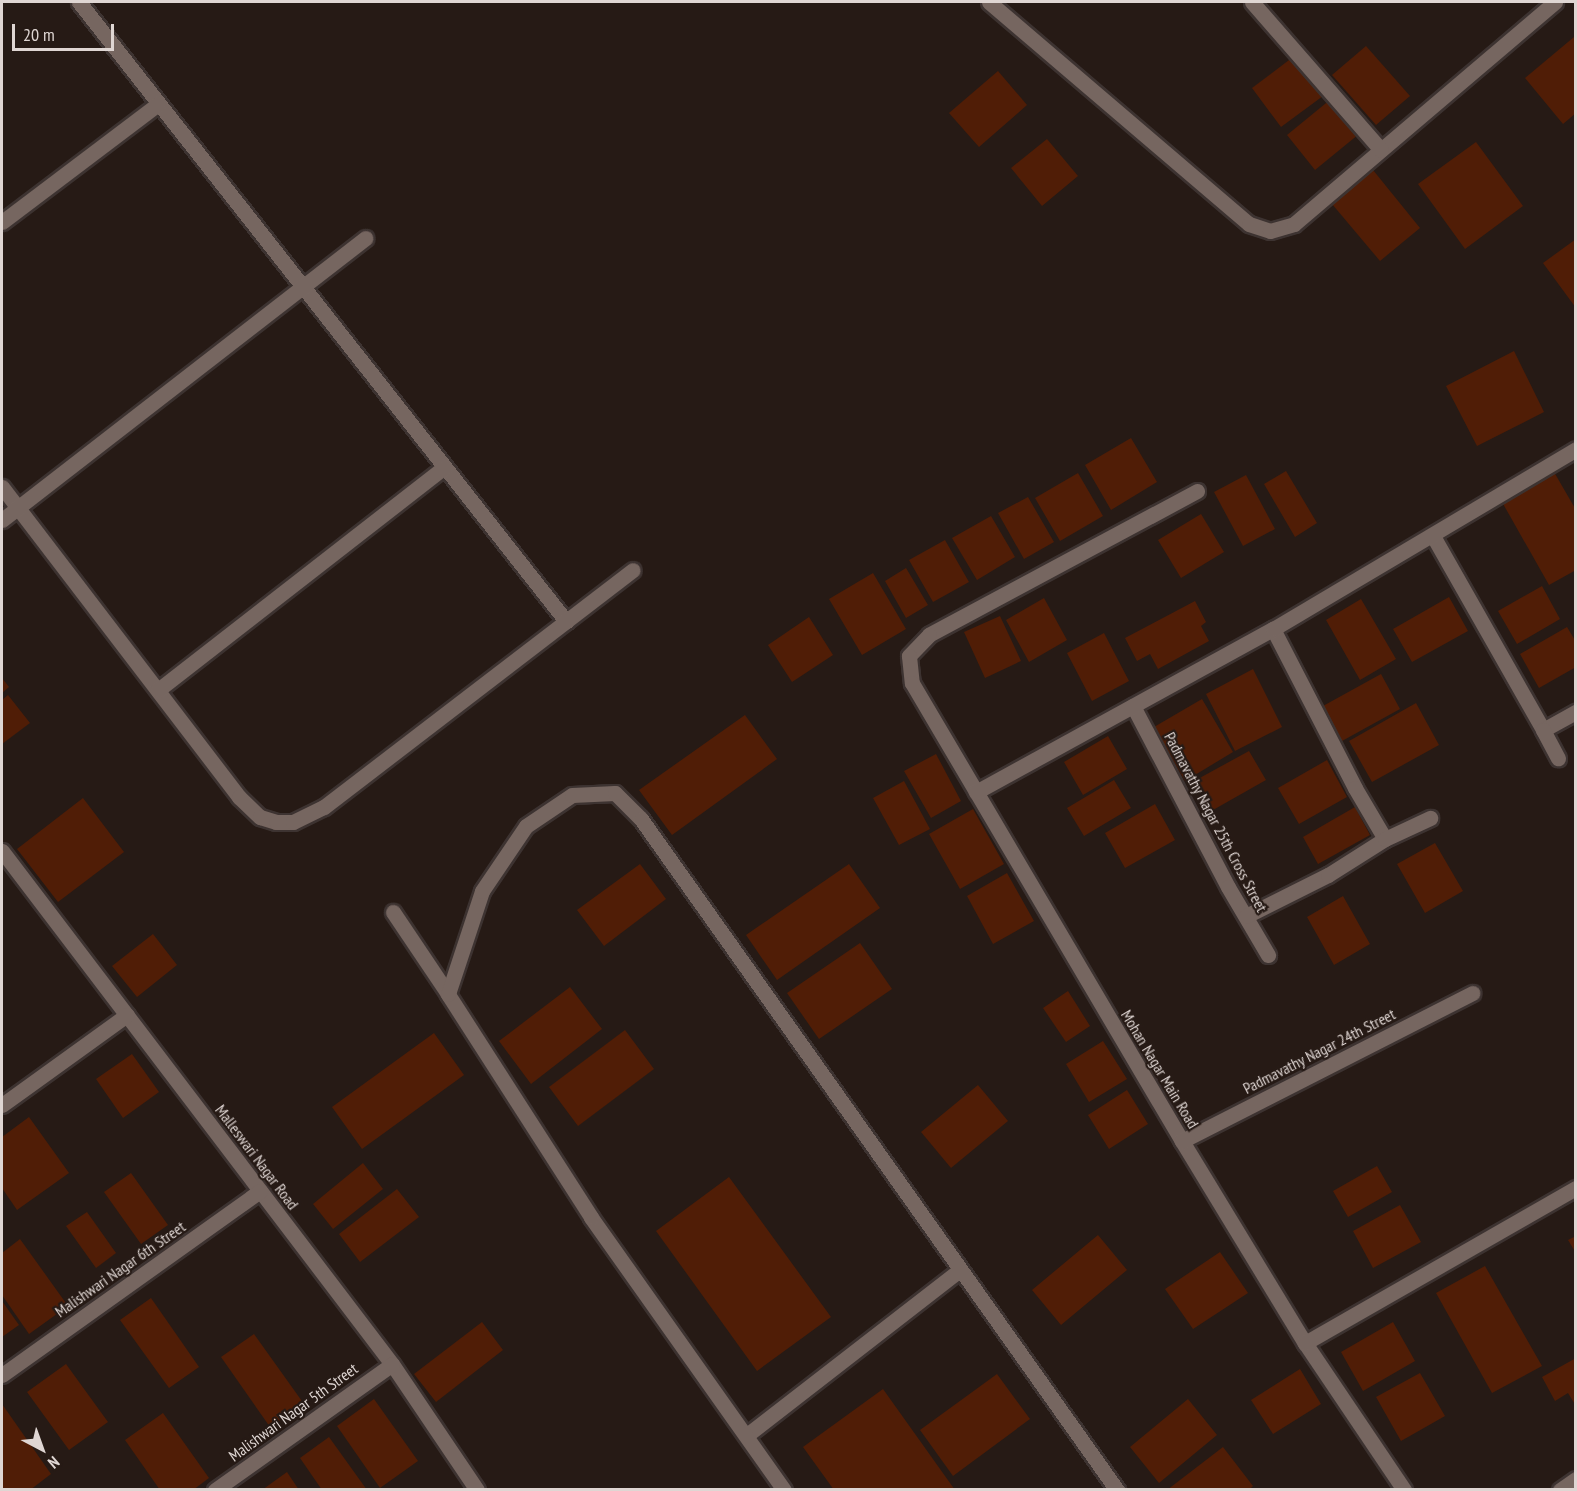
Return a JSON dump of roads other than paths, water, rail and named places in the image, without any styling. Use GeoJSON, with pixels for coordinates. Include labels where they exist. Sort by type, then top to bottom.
{"type":"FeatureCollection","features":[{"type":"Feature","properties":{"kind":"street"},"geometry":{"type":"LineString","coordinates":[[79,2],[566,621]]}},
{"type":"Feature","properties":{"kind":"street"},"geometry":{"type":"LineString","coordinates":[[989,2],[1249,224],[1270,231],[1294,224],[1555,2]]}},
{"type":"Feature","properties":{"kind":"street"},"geometry":{"type":"LineString","coordinates":[[1252,2],[1381,150]]}},
{"type":"Feature","properties":{"kind":"street"},"geometry":{"type":"LineString","coordinates":[[2,222],[158,104]]}},
{"type":"Feature","properties":{"kind":"street"},"geometry":{"type":"LineString","coordinates":[[2,520],[366,238]]}},
{"type":"Feature","properties":{"kind":"street"},"geometry":{"type":"LineString","coordinates":[[976,792],[1273,629],[1433,536],[1575,449]]}},
{"type":"Feature","properties":{"kind":"street"},"geometry":{"type":"LineString","coordinates":[[158,690],[444,467]]}},
{"type":"Feature","properties":{"kind":"street"},"geometry":{"type":"LineString","coordinates":[[2,487],[252,811],[267,820],[293,822],[324,807],[633,570]]}},
{"type":"Feature","properties":{"kind":"street","name":"Mohan Nagar Main Road"},"geometry":{"type":"LineString","coordinates":[[1197,491],[929,634],[909,656],[912,683],[1182,1141],[1305,1343],[1404,1490]]}},
{"type":"Feature","properties":{"kind":"street"},"geometry":{"type":"LineString","coordinates":[[1433,536],[1558,758]]}},
{"type":"Feature","properties":{"kind":"street"},"geometry":{"type":"LineString","coordinates":[[1273,629],[1354,788],[1385,839]]}},
{"type":"Feature","properties":{"kind":"street","name":"Padmavathy Nagar 25th Cross Street"},"geometry":{"type":"LineString","coordinates":[[1133,706],[1268,955]]}},
{"type":"Feature","properties":{"kind":"street"},"geometry":{"type":"LineString","coordinates":[[1544,730],[1575,712]]}},
{"type":"Feature","properties":{"kind":"street"},"geometry":{"type":"LineString","coordinates":[[448,994],[482,891],[526,826],[572,795],[615,793],[641,819],[1117,1490]]}},
{"type":"Feature","properties":{"kind":"street"},"geometry":{"type":"LineString","coordinates":[[1246,916],[1328,875],[1385,839],[1430,818]]}},
{"type":"Feature","properties":{"kind":"street","name":"Malleswari Nagar Road"},"geometry":{"type":"LineString","coordinates":[[2,851],[392,1364],[477,1490]]}},
{"type":"Feature","properties":{"kind":"street"},"geometry":{"type":"LineString","coordinates":[[393,912],[591,1217],[784,1490]]}},
{"type":"Feature","properties":{"kind":"street","name":"Padmavathy Nagar 24th Street"},"geometry":{"type":"LineString","coordinates":[[1182,1141],[1472,993]]}},
{"type":"Feature","properties":{"kind":"street"},"geometry":{"type":"LineString","coordinates":[[2,1105],[127,1015]]}},
{"type":"Feature","properties":{"kind":"street"},"geometry":{"type":"LineString","coordinates":[[1305,1343],[1575,1188]]}},
{"type":"Feature","properties":{"kind":"street","name":"Malishwari Nagar 6th Street"},"geometry":{"type":"LineString","coordinates":[[2,1376],[260,1191]]}},
{"type":"Feature","properties":{"kind":"street"},"geometry":{"type":"LineString","coordinates":[[747,1435],[960,1270]]}},
{"type":"Feature","properties":{"kind":"street","name":"Malishwari Nagar 5th Street"},"geometry":{"type":"LineString","coordinates":[[215,1490],[392,1364]]}},
{"type":"Feature","properties":{"kind":"street"},"geometry":{"type":"LineString","coordinates":[[1560,1490],[1575,1479]]}}]}
